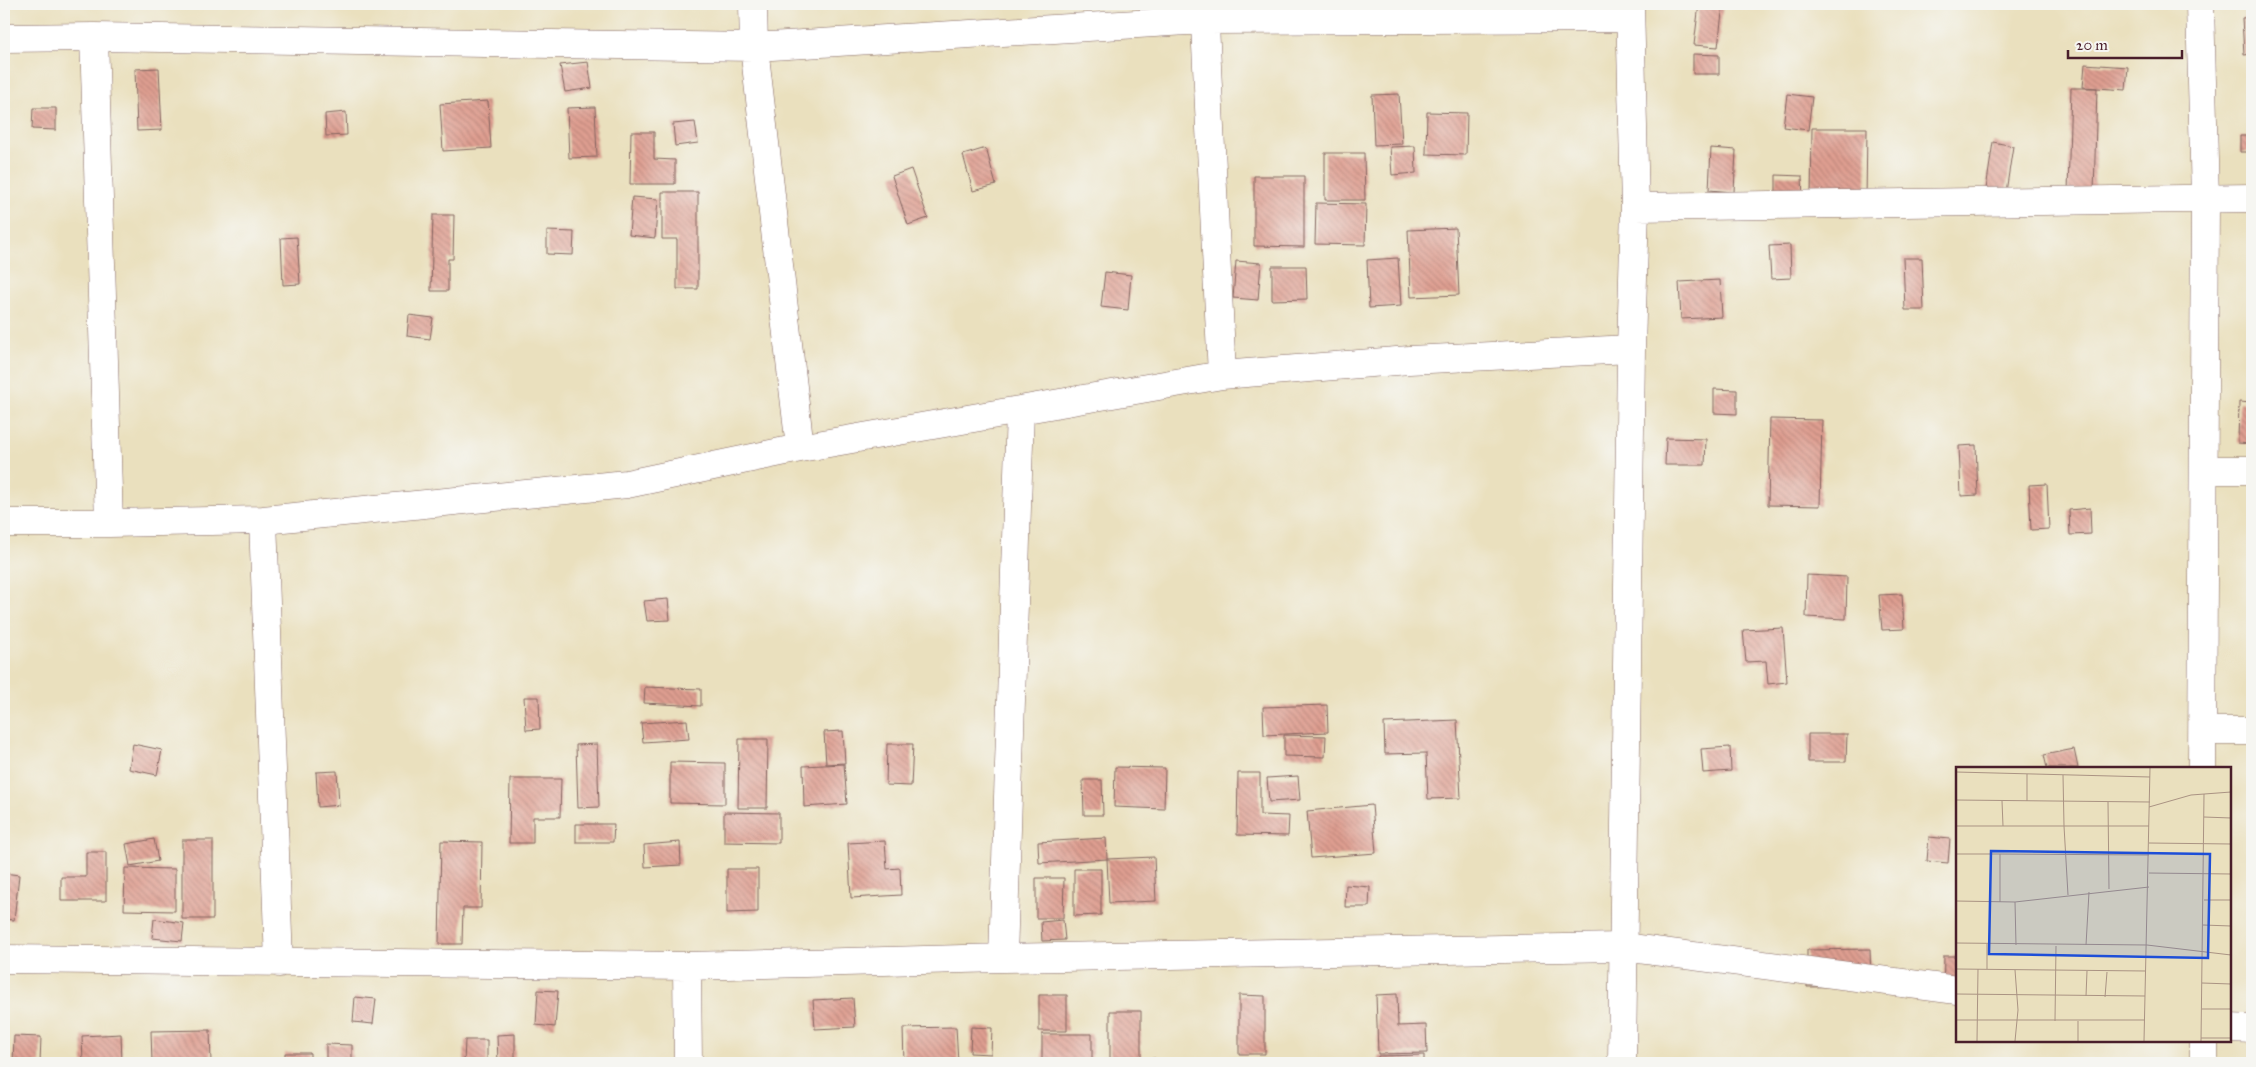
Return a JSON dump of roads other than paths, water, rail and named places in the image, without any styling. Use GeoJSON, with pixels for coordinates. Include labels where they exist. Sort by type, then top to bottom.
{"type":"FeatureCollection","features":[{"type":"Feature","properties":{"kind":"street"},"geometry":{"type":"LineString","coordinates":[[753,4],[754,47],[800,448]]}},
{"type":"Feature","properties":{"kind":"street"},"geometry":{"type":"LineString","coordinates":[[2200,4],[2205,199],[2202,767]]}},
{"type":"Feature","properties":{"kind":"street"},"geometry":{"type":"LineString","coordinates":[[4,38],[94,37],[754,47],[1204,12],[1630,11],[1635,207],[1631,349],[1622,1063]]}},
{"type":"Feature","properties":{"kind":"street"},"geometry":{"type":"LineString","coordinates":[[1204,12],[1222,375]]}},
{"type":"Feature","properties":{"kind":"street"},"geometry":{"type":"LineString","coordinates":[[94,37],[109,523]]}},
{"type":"Feature","properties":{"kind":"street"},"geometry":{"type":"LineString","coordinates":[[1635,207],[2252,198]]}},
{"type":"Feature","properties":{"kind":"street"},"geometry":{"type":"LineString","coordinates":[[4,523],[263,520],[627,484],[800,448],[1222,375],[1409,360],[1631,349]]}},
{"type":"Feature","properties":{"kind":"street"},"geometry":{"type":"LineString","coordinates":[[1003,958],[1020,410]]}},
{"type":"Feature","properties":{"kind":"street"},"geometry":{"type":"LineString","coordinates":[[2204,470],[2252,470]]}},
{"type":"Feature","properties":{"kind":"street"},"geometry":{"type":"LineString","coordinates":[[263,520],[279,963]]}},
{"type":"Feature","properties":{"kind":"street"},"geometry":{"type":"LineString","coordinates":[[2203,731],[2252,731]]}},
{"type":"Feature","properties":{"kind":"street"},"geometry":{"type":"LineString","coordinates":[[4,959],[687,966],[1003,958],[1623,947],[1956,990]]}},
{"type":"Feature","properties":{"kind":"street"},"geometry":{"type":"LineString","coordinates":[[687,966],[688,1063]]}},
{"type":"Feature","properties":{"kind":"street"},"geometry":{"type":"LineString","coordinates":[[2231,1028],[2252,1029]]}},
{"type":"Feature","properties":{"kind":"street"},"geometry":{"type":"LineString","coordinates":[[2204,1042],[2204,1063]]}}]}
